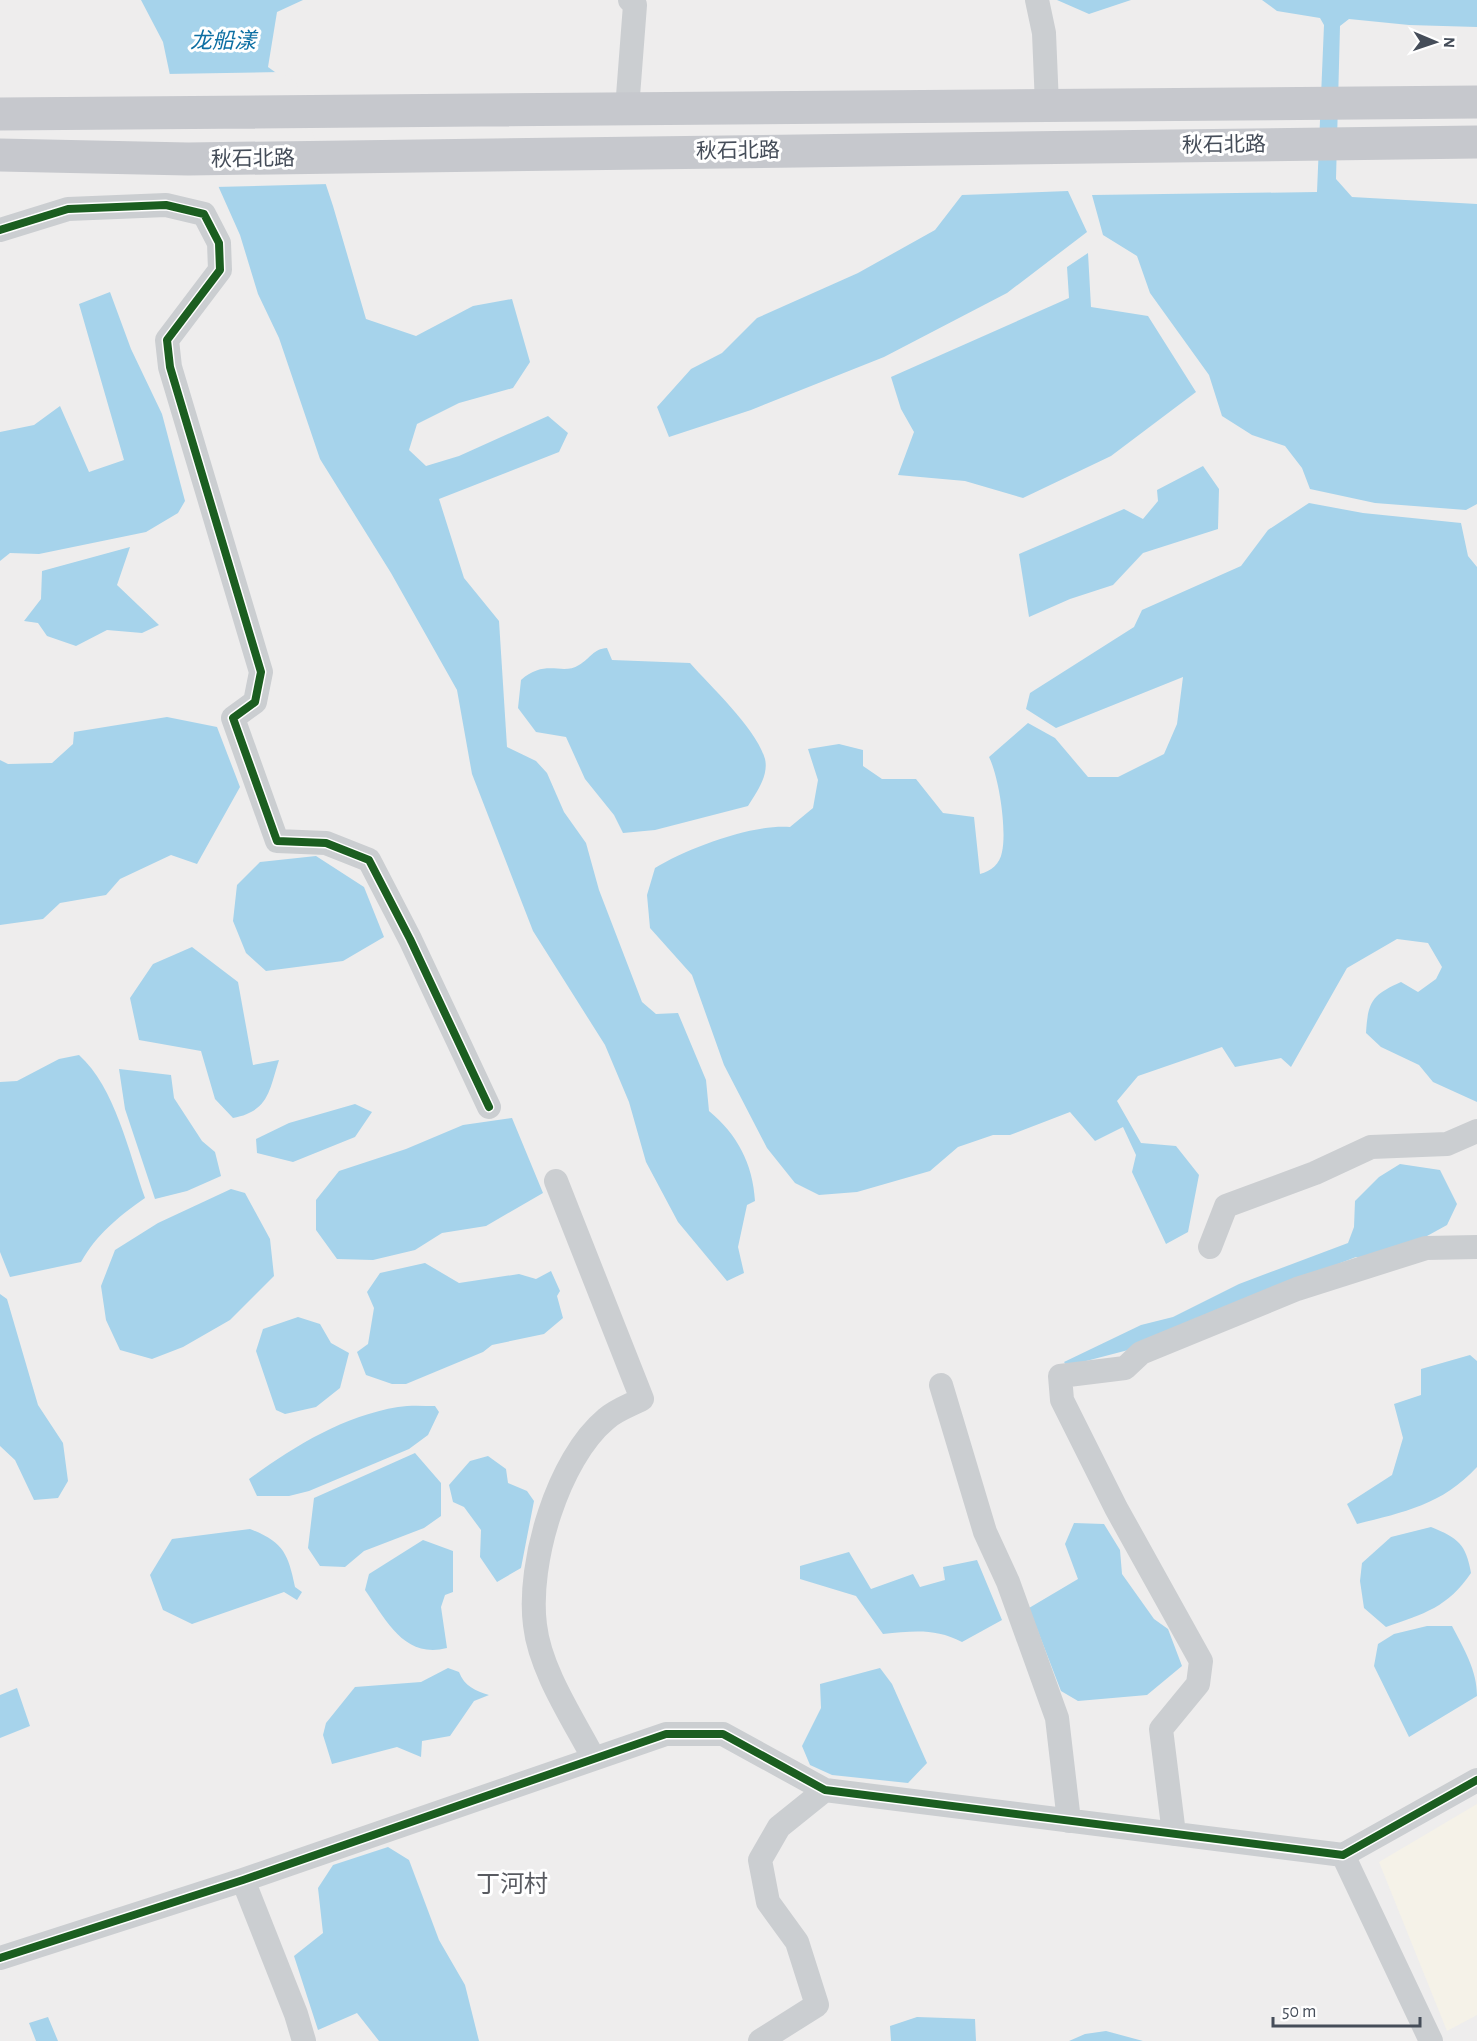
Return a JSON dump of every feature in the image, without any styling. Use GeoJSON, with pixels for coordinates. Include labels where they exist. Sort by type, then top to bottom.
{"type":"FeatureCollection","features":[{"type":"Feature","properties":{"kind":"main road","name":"秋石北路"},"geometry":{"type":"LineString","coordinates":[[0,114],[1477,102]]}},
{"type":"Feature","properties":{"kind":"main road","name":"秋石北路"},"geometry":{"type":"LineString","coordinates":[[0,155],[188,159],[1477,142]]}},
{"type":"Feature","properties":{"kind":"street"},"geometry":{"type":"LineString","coordinates":[[627,109],[635,5],[630,0]]}},
{"type":"Feature","properties":{"kind":"street"},"geometry":{"type":"LineString","coordinates":[[1037,0],[1044,33],[1047,105]]}},
{"type":"Feature","properties":{"kind":"street"},"geometry":{"type":"LineString","coordinates":[[0,230],[68,209],[166,205],[204,214],[219,243],[220,270],[167,340],[170,367],[261,672],[255,702],[233,718],[277,841],[326,843],[369,860],[410,939],[489,1107]]}},
{"type":"Feature","properties":{"kind":"street"},"geometry":{"type":"LineString","coordinates":[[1210,1247],[1226,1206],[1315,1173],[1371,1147],[1447,1144],[1477,1131]]}},
{"type":"Feature","properties":{"kind":"street"},"geometry":{"type":"LineString","coordinates":[[556,1181],[642,1399],[607,1418],[582,1445],[560,1485],[543,1538],[535,1584],[535,1626],[550,1675],[594,1759]]}},
{"type":"Feature","properties":{"kind":"street"},"geometry":{"type":"LineString","coordinates":[[1174,1834],[1161,1729],[1198,1684],[1201,1661],[1116,1508],[1062,1400],[1060,1376],[1125,1368],[1141,1353],[1297,1289],[1426,1248],[1477,1247]]}},
{"type":"Feature","properties":{"kind":"street"},"geometry":{"type":"LineString","coordinates":[[941,1385],[985,1532],[1008,1582],[1057,1718],[1068,1821]]}},
{"type":"Feature","properties":{"kind":"street"},"geometry":{"type":"LineString","coordinates":[[0,1958],[243,1880],[666,1734],[723,1734],[825,1790],[1343,1855],[1477,1780]]}},
{"type":"Feature","properties":{"kind":"street"},"geometry":{"type":"LineString","coordinates":[[760,2041],[817,2005],[797,1942],[768,1902],[760,1860],[779,1827],[825,1790]]}},
{"type":"Feature","properties":{"kind":"street"},"geometry":{"type":"LineString","coordinates":[[1343,1855],[1431,2041]]}},
{"type":"Feature","properties":{"kind":"street"},"geometry":{"type":"LineString","coordinates":[[243,1880],[296,2014],[304,2041]]}},
{"type":"Feature","properties":{"kind":"shaded area"},"geometry":{"type":"Polygon","coordinates":[[[1477,1804],[1477,2015],[1447,2031],[1379,1862],[1477,1804]]]}},
{"type":"Feature","properties":{"kind":"water","name":"龙船漾"},"geometry":{"type":"Polygon","coordinates":[[[141,0],[303,0],[277,12],[268,67],[293,85],[333,206],[366,319],[416,336],[473,306],[512,299],[530,362],[513,388],[459,403],[417,424],[409,450],[426,466],[459,456],[548,416],[568,433],[559,452],[439,499],[464,578],[499,621],[507,747],[536,761],[547,773],[564,812],[586,843],[599,890],[642,1002],[656,1014],[678,1013],[706,1080],[709,1111],[728,1130],[747,1162],[754,1187],[755,1201],[747,1205],[738,1247],[744,1273],[727,1281],[678,1222],[646,1162],[629,1102],[605,1045],[533,931],[472,774],[457,690],[391,573],[320,459],[279,338],[258,294],[240,235],[171,80],[163,42],[141,0]]]}},
{"type":"Feature","properties":{"kind":"water"},"geometry":{"type":"Polygon","coordinates":[[[1057,0],[1131,0],[1089,14],[1057,0]]]}},
{"type":"Feature","properties":{"kind":"water"},"geometry":{"type":"Polygon","coordinates":[[[1262,0],[1477,0],[1477,27],[1409,25],[1349,19],[1340,26],[1336,179],[1352,197],[1477,204],[1477,504],[1466,510],[1375,503],[1310,489],[1302,468],[1285,446],[1252,435],[1222,416],[1209,375],[1150,293],[1137,256],[1103,235],[1092,195],[1317,192],[1324,25],[1320,18],[1277,11],[1262,0]]]}},
{"type":"Feature","properties":{"kind":"water"},"geometry":{"type":"Polygon","coordinates":[[[1068,191],[1087,232],[1007,293],[884,357],[751,410],[669,437],[657,407],[691,369],[722,353],[757,318],[858,273],[935,230],[962,195],[1068,191]]]}},
{"type":"Feature","properties":{"kind":"water"},"geometry":{"type":"Polygon","coordinates":[[[1088,253],[1091,307],[1148,316],[1196,392],[1111,456],[1023,498],[965,481],[898,475],[914,432],[901,409],[891,377],[1069,298],[1067,267],[1088,253]]]}},
{"type":"Feature","properties":{"kind":"water"},"geometry":{"type":"Polygon","coordinates":[[[110,292],[131,349],[162,414],[185,501],[178,513],[146,532],[39,554],[10,553],[0,561],[0,432],[34,425],[60,406],[89,472],[124,460],[79,304],[110,292]]]}},
{"type":"Feature","properties":{"kind":"water"},"geometry":{"type":"Polygon","coordinates":[[[1203,466],[1219,489],[1218,529],[1143,553],[1113,585],[1070,599],[1029,617],[1019,554],[1124,509],[1143,519],[1158,501],[1157,490],[1203,466]]]}},
{"type":"Feature","properties":{"kind":"water"},"geometry":{"type":"Polygon","coordinates":[[[1309,503],[1363,513],[1461,523],[1468,556],[1477,567],[1477,1102],[1433,1082],[1419,1065],[1381,1047],[1366,1033],[1370,1006],[1378,995],[1401,982],[1418,992],[1436,979],[1442,967],[1428,943],[1397,939],[1347,968],[1291,1067],[1281,1058],[1235,1067],[1222,1047],[1138,1076],[1117,1101],[1141,1143],[1176,1146],[1199,1175],[1188,1232],[1166,1244],[1132,1172],[1136,1155],[1123,1127],[1095,1141],[1070,1112],[1010,1135],[993,1135],[958,1147],[930,1171],[857,1192],[819,1195],[795,1183],[767,1148],[724,1065],[692,975],[650,928],[647,895],[655,868],[702,845],[739,833],[790,827],[813,808],[818,780],[808,749],[839,744],[863,750],[863,766],[882,779],[916,779],[943,813],[974,817],[980,874],[988,871],[1001,856],[1003,842],[1003,818],[999,790],[989,757],[1028,723],[1055,738],[1088,777],[1118,777],[1164,754],[1177,724],[1183,677],[1056,728],[1026,709],[1030,693],[1134,627],[1142,610],[1241,566],[1268,530],[1309,503]]]}},
{"type":"Feature","properties":{"kind":"water"},"geometry":{"type":"Polygon","coordinates":[[[130,547],[117,585],[159,625],[142,633],[107,630],[76,646],[47,636],[38,623],[24,621],[41,599],[42,571],[130,547]]]}},
{"type":"Feature","properties":{"kind":"water"},"geometry":{"type":"Polygon","coordinates":[[[607,648],[612,660],[690,663],[732,708],[760,747],[766,765],[758,790],[748,806],[655,830],[623,833],[614,815],[585,779],[566,737],[536,732],[518,708],[521,680],[530,673],[546,668],[573,668],[595,652],[607,648]]]}},
{"type":"Feature","properties":{"kind":"water"},"geometry":{"type":"Polygon","coordinates":[[[167,717],[217,727],[240,787],[197,864],[171,855],[120,879],[106,895],[60,903],[43,919],[0,925],[0,760],[8,764],[52,763],[73,744],[74,732],[167,717]]]}},
{"type":"Feature","properties":{"kind":"water"},"geometry":{"type":"Polygon","coordinates":[[[316,856],[364,887],[384,937],[343,961],[266,971],[246,953],[233,921],[237,885],[260,862],[316,856]]]}},
{"type":"Feature","properties":{"kind":"water"},"geometry":{"type":"Polygon","coordinates":[[[192,947],[238,982],[253,1065],[279,1060],[266,1098],[261,1105],[245,1115],[233,1118],[215,1099],[201,1051],[139,1040],[130,998],[153,964],[192,947]]]}},
{"type":"Feature","properties":{"kind":"water"},"geometry":{"type":"Polygon","coordinates":[[[79,1055],[92,1068],[111,1102],[127,1141],[145,1198],[109,1227],[81,1262],[10,1277],[0,1252],[0,1082],[17,1081],[59,1059],[79,1055]]]}},
{"type":"Feature","properties":{"kind":"water"},"geometry":{"type":"Polygon","coordinates":[[[119,1069],[171,1075],[174,1098],[202,1141],[215,1152],[221,1176],[187,1191],[155,1199],[125,1109],[119,1069]]]}},
{"type":"Feature","properties":{"kind":"water"},"geometry":{"type":"Polygon","coordinates":[[[355,1104],[372,1112],[355,1137],[293,1162],[257,1153],[256,1139],[289,1123],[355,1104]]]}},
{"type":"Feature","properties":{"kind":"water"},"geometry":{"type":"Polygon","coordinates":[[[512,1118],[543,1193],[486,1226],[442,1233],[415,1250],[373,1260],[337,1259],[316,1230],[316,1200],[339,1171],[406,1149],[463,1125],[512,1118]]]}},
{"type":"Feature","properties":{"kind":"water"},"geometry":{"type":"Polygon","coordinates":[[[1400,1164],[1440,1170],[1457,1204],[1447,1225],[1378,1263],[1356,1257],[1266,1292],[1132,1349],[1067,1366],[1064,1362],[1141,1325],[1173,1317],[1239,1284],[1348,1243],[1354,1227],[1355,1201],[1379,1177],[1400,1164]]]}},
{"type":"Feature","properties":{"kind":"water"},"geometry":{"type":"Polygon","coordinates":[[[231,1189],[245,1193],[270,1239],[274,1276],[230,1320],[183,1347],[152,1359],[120,1350],[106,1320],[101,1286],[115,1250],[158,1223],[231,1189]]]}},
{"type":"Feature","properties":{"kind":"water"},"geometry":{"type":"Polygon","coordinates":[[[425,1263],[459,1283],[519,1274],[536,1279],[551,1271],[560,1291],[557,1296],[563,1318],[544,1334],[492,1345],[483,1352],[406,1384],[392,1384],[366,1375],[357,1352],[368,1344],[374,1308],[367,1292],[380,1273],[425,1263]]]}},
{"type":"Feature","properties":{"kind":"water"},"geometry":{"type":"Polygon","coordinates":[[[0,1294],[7,1299],[38,1405],[63,1443],[68,1481],[58,1498],[34,1500],[15,1460],[0,1446],[0,1294]]]}},
{"type":"Feature","properties":{"kind":"water"},"geometry":{"type":"Polygon","coordinates":[[[298,1317],[320,1324],[331,1343],[349,1353],[340,1388],[316,1407],[285,1414],[276,1410],[256,1351],[263,1329],[298,1317]]]}},
{"type":"Feature","properties":{"kind":"water"},"geometry":{"type":"Polygon","coordinates":[[[1470,1355],[1477,1361],[1477,1467],[1464,1480],[1436,1499],[1406,1511],[1357,1524],[1347,1504],[1392,1475],[1403,1438],[1394,1404],[1421,1395],[1421,1369],[1470,1355]]]}},
{"type":"Feature","properties":{"kind":"water"},"geometry":{"type":"Polygon","coordinates":[[[435,1406],[439,1412],[428,1435],[409,1449],[309,1491],[289,1496],[257,1496],[249,1479],[319,1434],[338,1425],[378,1411],[398,1407],[435,1406]]]}},
{"type":"Feature","properties":{"kind":"water"},"geometry":{"type":"Polygon","coordinates":[[[415,1453],[441,1483],[441,1516],[424,1528],[364,1551],[345,1567],[320,1566],[308,1548],[314,1498],[415,1453]]]}},
{"type":"Feature","properties":{"kind":"water"},"geometry":{"type":"Polygon","coordinates":[[[488,1456],[506,1469],[508,1483],[527,1491],[534,1501],[521,1568],[497,1582],[480,1557],[481,1530],[464,1507],[453,1502],[449,1485],[470,1461],[488,1456]]]}},
{"type":"Feature","properties":{"kind":"water"},"geometry":{"type":"Polygon","coordinates":[[[1074,1523],[1104,1524],[1120,1550],[1122,1574],[1154,1619],[1168,1629],[1182,1666],[1147,1695],[1078,1701],[1061,1691],[1029,1608],[1078,1579],[1065,1544],[1074,1523]]]}},
{"type":"Feature","properties":{"kind":"water"},"geometry":{"type":"Polygon","coordinates":[[[1431,1527],[1459,1543],[1466,1555],[1471,1573],[1444,1602],[1424,1613],[1386,1627],[1364,1608],[1360,1581],[1362,1563],[1391,1537],[1431,1527]]]}},
{"type":"Feature","properties":{"kind":"water"},"geometry":{"type":"Polygon","coordinates":[[[250,1529],[270,1539],[282,1550],[290,1565],[295,1587],[302,1592],[297,1600],[284,1592],[192,1624],[163,1610],[150,1575],[172,1539],[250,1529]]]}},
{"type":"Feature","properties":{"kind":"water"},"geometry":{"type":"Polygon","coordinates":[[[423,1540],[453,1551],[453,1592],[445,1595],[441,1607],[447,1648],[432,1650],[419,1648],[408,1642],[389,1624],[365,1590],[369,1574],[423,1540]]]}},
{"type":"Feature","properties":{"kind":"water"},"geometry":{"type":"Polygon","coordinates":[[[849,1552],[871,1589],[913,1574],[920,1587],[945,1580],[943,1567],[977,1560],[1002,1620],[962,1642],[933,1633],[883,1634],[856,1596],[800,1579],[800,1566],[849,1552]]]}},
{"type":"Feature","properties":{"kind":"water"},"geometry":{"type":"Polygon","coordinates":[[[1427,1626],[1452,1626],[1472,1668],[1477,1696],[1409,1737],[1374,1666],[1378,1644],[1394,1634],[1427,1626]]]}},
{"type":"Feature","properties":{"kind":"water"},"geometry":{"type":"Polygon","coordinates":[[[448,1668],[459,1672],[471,1687],[489,1695],[474,1701],[450,1736],[422,1741],[421,1757],[397,1747],[332,1764],[323,1735],[326,1723],[355,1687],[421,1682],[448,1668]]]}},
{"type":"Feature","properties":{"kind":"water"},"geometry":{"type":"Polygon","coordinates":[[[880,1668],[892,1684],[927,1763],[908,1783],[832,1775],[810,1765],[802,1746],[821,1708],[820,1684],[880,1668]]]}},
{"type":"Feature","properties":{"kind":"water"},"geometry":{"type":"Polygon","coordinates":[[[17,1688],[30,1726],[0,1738],[0,1695],[17,1688]]]}},
{"type":"Feature","properties":{"kind":"water"},"geometry":{"type":"Polygon","coordinates":[[[388,1847],[409,1860],[439,1940],[465,1985],[479,2041],[379,2041],[357,2013],[318,2030],[294,1956],[323,1933],[318,1888],[333,1865],[388,1847]]]}},
{"type":"Feature","properties":{"kind":"water"},"geometry":{"type":"Polygon","coordinates":[[[48,2017],[58,2041],[36,2041],[29,2023],[48,2017]]]}},
{"type":"Feature","properties":{"kind":"water"},"geometry":{"type":"Polygon","coordinates":[[[917,2017],[975,2019],[976,2041],[891,2041],[890,2026],[917,2017]]]}},
{"type":"Feature","properties":{"kind":"water"},"geometry":{"type":"Polygon","coordinates":[[[1106,2031],[1143,2041],[1069,2041],[1085,2034],[1106,2031]]]}},
{"type":"Feature","properties":{"kind":"pier"},"geometry":{"type":"Polygon","coordinates":[[[281,72],[296,83],[329,184],[215,187],[166,74],[281,72]]]}},
{"type":"Feature","properties":{"kind":"cycle path"},"geometry":{"type":"LineString","coordinates":[[0,230],[68,209],[166,205],[204,214],[219,243],[220,270],[167,340],[170,367],[261,672],[255,702],[233,718],[277,841],[326,843],[369,860],[410,939],[489,1107]]}},
{"type":"Feature","properties":{"kind":"cycle path"},"geometry":{"type":"LineString","coordinates":[[0,1958],[243,1880],[666,1734],[723,1734],[825,1790],[1343,1855],[1477,1780]]}},
{"type":"Feature","properties":{"kind":"district","name":"丁河村"},"geometry":{"type":"Point","coordinates":[512,1885]}}]}
